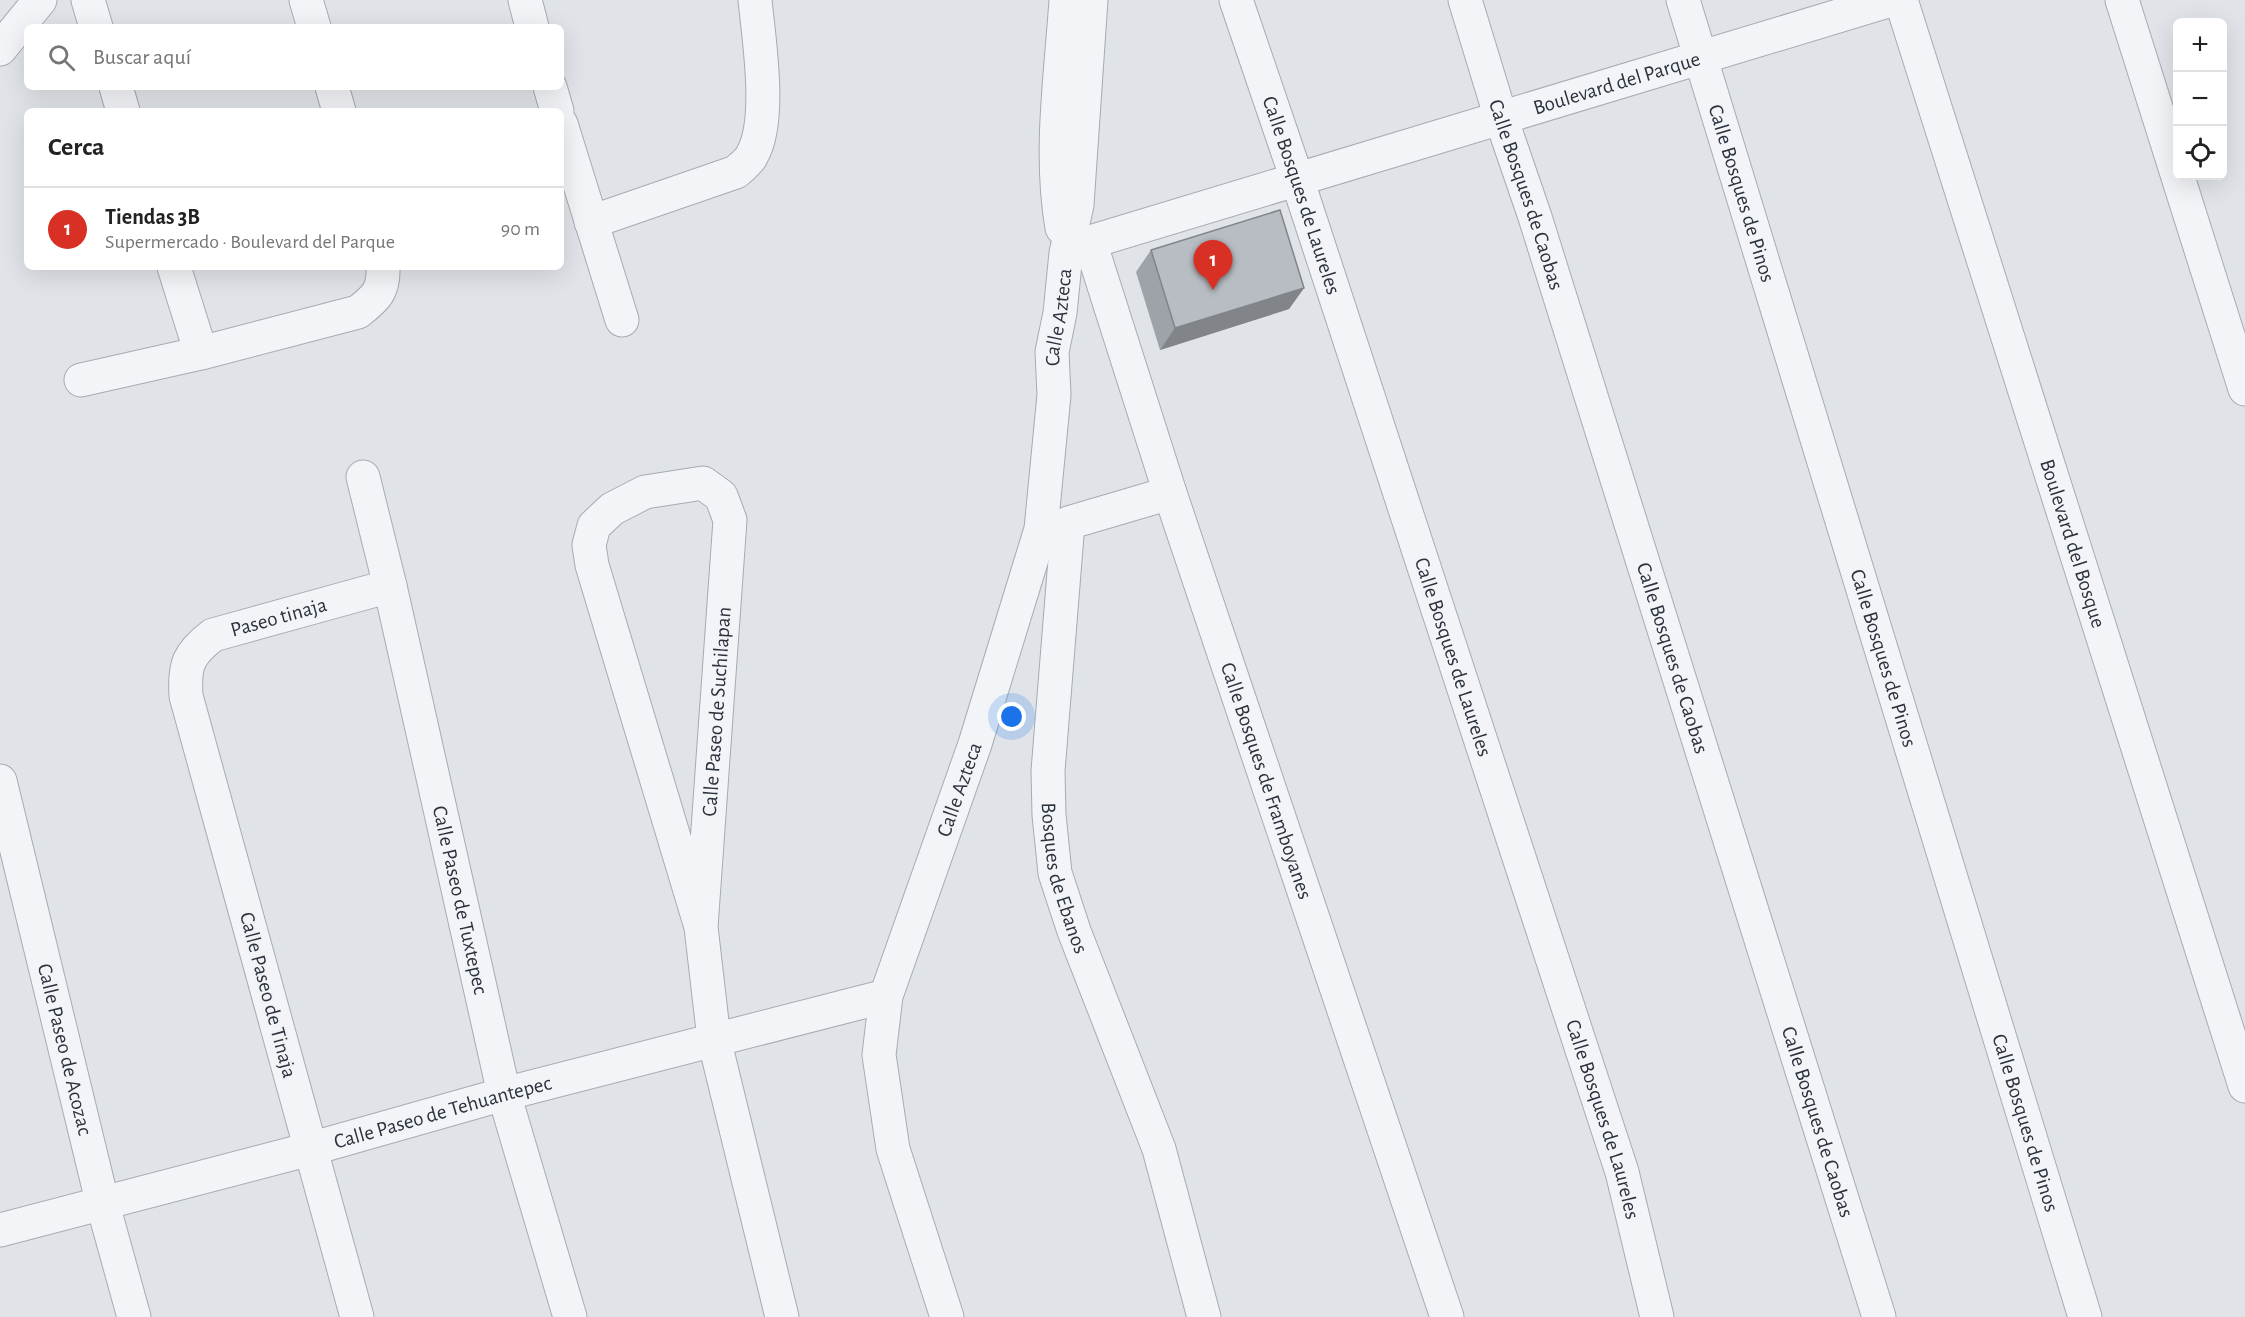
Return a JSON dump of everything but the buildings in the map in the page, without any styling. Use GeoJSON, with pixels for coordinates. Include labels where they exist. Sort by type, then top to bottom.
{"type":"FeatureCollection","features":[{"type":"Feature","properties":{"kind":"street"},"geometry":{"type":"LineString","coordinates":[[0,49],[40,0]]}},
{"type":"Feature","properties":{"kind":"street"},"geometry":{"type":"LineString","coordinates":[[88,0],[95,24]]}},
{"type":"Feature","properties":{"kind":"street"},"geometry":{"type":"LineString","coordinates":[[306,0],[313,24]]}},
{"type":"Feature","properties":{"kind":"street"},"geometry":{"type":"LineString","coordinates":[[525,0],[531,24]]}},
{"type":"Feature","properties":{"kind":"street"},"geometry":{"type":"LineString","coordinates":[[591,222],[736,171],[751,157],[759,139],[762,100],[755,0]]}},
{"type":"Feature","properties":{"kind":"street","name":"Calle Azteca"},"geometry":{"type":"LineString","coordinates":[[1066,0],[1056,158],[1056,198],[1078,248]]}},
{"type":"Feature","properties":{"kind":"street","name":"Calle Azteca"},"geometry":{"type":"LineString","coordinates":[[947,1317],[893,1149],[879,1055],[886,996],[1054,526],[1052,352],[1078,248],[1077,205],[1086,100],[1091,0]]}},
{"type":"Feature","properties":{"kind":"street","name":"Calle Bosques de Laureles"},"geometry":{"type":"LineString","coordinates":[[1236,0],[1298,179],[1622,1172],[1657,1317]]}},
{"type":"Feature","properties":{"kind":"street","name":"Calle Bosques de Caobas"},"geometry":{"type":"LineString","coordinates":[[1465,0],[1501,118],[1539,228],[1879,1317]]}},
{"type":"Feature","properties":{"kind":"street","name":"Calle Bosques de Pinos"},"geometry":{"type":"LineString","coordinates":[[1683,0],[2085,1317]]}},
{"type":"Feature","properties":{"kind":"street","name":"Boulevard del Parque"},"geometry":{"type":"LineString","coordinates":[[1078,248],[1298,179],[1891,0]]}},
{"type":"Feature","properties":{"kind":"street","name":"Boulevard del Bosque"},"geometry":{"type":"LineString","coordinates":[[1901,0],[2245,1086]]}},
{"type":"Feature","properties":{"kind":"street"},"geometry":{"type":"LineString","coordinates":[[2122,0],[2245,389]]}},
{"type":"Feature","properties":{"kind":"street"},"geometry":{"type":"LineString","coordinates":[[117,90],[122,108]]}},
{"type":"Feature","properties":{"kind":"street"},"geometry":{"type":"LineString","coordinates":[[333,90],[338,108]]}},
{"type":"Feature","properties":{"kind":"street"},"geometry":{"type":"LineString","coordinates":[[551,90],[556,108]]}},
{"type":"Feature","properties":{"kind":"street"},"geometry":{"type":"LineString","coordinates":[[564,134],[622,320]]}},
{"type":"Feature","properties":{"kind":"street","name":"Calle Bosques de Framboyanes"},"geometry":{"type":"LineString","coordinates":[[1078,248],[1170,493],[1447,1317]]}},
{"type":"Feature","properties":{"kind":"street"},"geometry":{"type":"LineString","coordinates":[[175,270],[201,353]]}},
{"type":"Feature","properties":{"kind":"street"},"geometry":{"type":"LineString","coordinates":[[81,380],[201,353],[358,312],[377,296],[384,279],[383,270]]}},
{"type":"Feature","properties":{"kind":"street","name":"Calle Paseo de Tuxtepec"},"geometry":{"type":"LineString","coordinates":[[363,477],[390,586],[504,1094],[570,1317]]}},
{"type":"Feature","properties":{"kind":"street","name":"Calle Paseo de Suchilapan"},"geometry":{"type":"LineString","coordinates":[[703,483],[722,496],[730,520],[701,927],[592,565],[589,545],[594,526],[612,509],[645,492],[703,483]]}},
{"type":"Feature","properties":{"kind":"street"},"geometry":{"type":"LineString","coordinates":[[1054,526],[1170,493]]}},
{"type":"Feature","properties":{"kind":"street","name":"Bosques de Ebanos"},"geometry":{"type":"LineString","coordinates":[[1054,526],[1048,771],[1049,815],[1055,873],[1074,931],[1159,1149],[1204,1317]]}},
{"type":"Feature","properties":{"kind":"street","name":"Paseo tinaja"},"geometry":{"type":"LineString","coordinates":[[185,672],[194,650],[213,635],[390,586]]}},
{"type":"Feature","properties":{"kind":"street","name":"Calle Paseo de Tinaja"},"geometry":{"type":"LineString","coordinates":[[185,672],[186,696],[357,1317]]}},
{"type":"Feature","properties":{"kind":"street","name":"Calle Paseo de Acozac"},"geometry":{"type":"LineString","coordinates":[[0,781],[103,1205],[134,1317]]}},
{"type":"Feature","properties":{"kind":"street"},"geometry":{"type":"LineString","coordinates":[[701,927],[714,1039],[782,1317]]}},
{"type":"Feature","properties":{"kind":"street","name":"Calle Paseo de Tehuantepec"},"geometry":{"type":"LineString","coordinates":[[0,1230],[103,1205],[504,1094],[886,996]]}},
{"type":"Feature","properties":{"kind":"place","name":"Tiendas 3B"},"geometry":{"type":"Point","coordinates":[1213,290]}}]}
